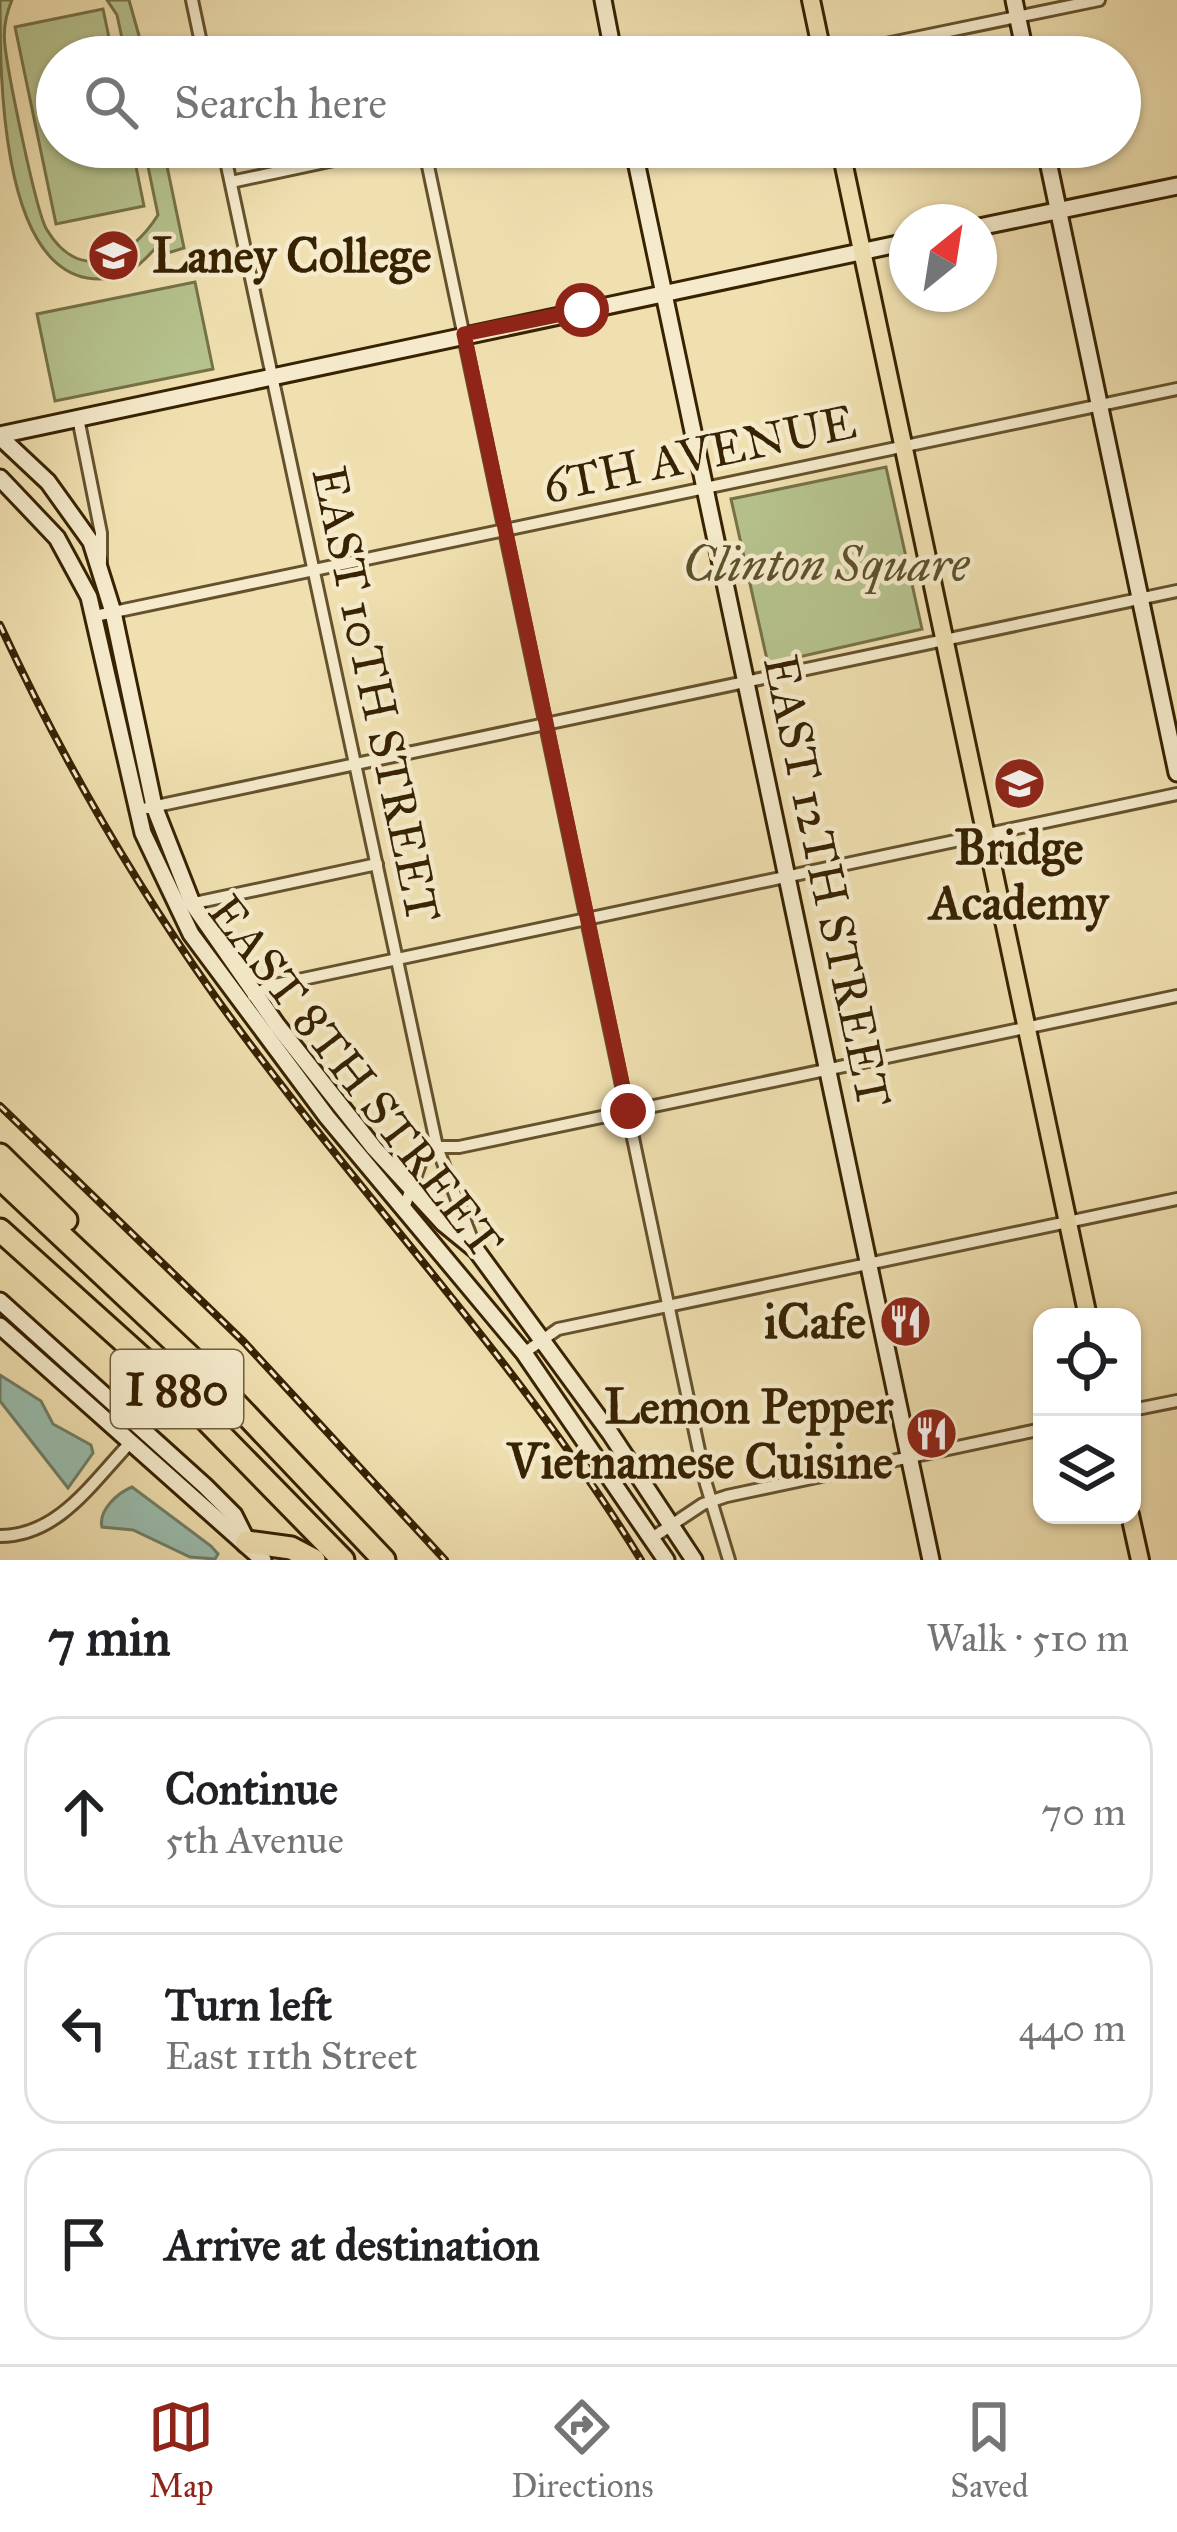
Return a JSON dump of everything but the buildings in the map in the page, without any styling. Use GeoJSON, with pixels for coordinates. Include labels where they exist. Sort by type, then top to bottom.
{"type":"FeatureCollection","features":[{"type":"Feature","properties":{"kind":"highway"},"geometry":{"type":"LineString","coordinates":[[0,1154],[116,1270],[200,1366]]}},
{"type":"Feature","properties":{"kind":"highway","name":"I 880"},"geometry":{"type":"LineString","coordinates":[[0,1178],[200,1366],[384,1560]]}},
{"type":"Feature","properties":{"kind":"highway","name":"I 880"},"geometry":{"type":"LineString","coordinates":[[0,1230],[156,1370],[343,1560]]}},
{"type":"Feature","properties":{"kind":"highway"},"geometry":{"type":"LineString","coordinates":[[247,1542],[291,1548],[314,1560]]}},
{"type":"Feature","properties":{"kind":"main road"},"geometry":{"type":"LineString","coordinates":[[603,0],[610,36]]}},
{"type":"Feature","properties":{"kind":"main road"},"geometry":{"type":"LineString","coordinates":[[811,0],[819,36]]}},
{"type":"Feature","properties":{"kind":"main road","name":"EAST 12TH STREET"},"geometry":{"type":"LineString","coordinates":[[637,168],[931,1560]]}},
{"type":"Feature","properties":{"kind":"main road"},"geometry":{"type":"LineString","coordinates":[[844,168],[1086,1308]]}},
{"type":"Feature","properties":{"kind":"main road"},"geometry":{"type":"LineString","coordinates":[[1049,168],[1177,773]]}},
{"type":"Feature","properties":{"kind":"main road"},"geometry":{"type":"LineString","coordinates":[[997,224],[1177,186]]}},
{"type":"Feature","properties":{"kind":"main road"},"geometry":{"type":"LineString","coordinates":[[0,436],[889,246]]}},
{"type":"Feature","properties":{"kind":"main road","name":"EAST 8TH STREET"},"geometry":{"type":"LineString","coordinates":[[0,436],[66,503],[100,565],[113,612],[146,808]]}},
{"type":"Feature","properties":{"kind":"main road","name":"EAST 8TH STREET"},"geometry":{"type":"LineString","coordinates":[[0,478],[57,538],[95,616],[146,808],[184,907],[404,1211],[524,1353],[666,1560]]}},
{"type":"Feature","properties":{"kind":"main road","name":"EAST 8TH STREET"},"geometry":{"type":"LineString","coordinates":[[248,1000],[408,1186],[476,1250],[694,1560]]}},
{"type":"Feature","properties":{"kind":"main road"},"geometry":{"type":"LineString","coordinates":[[0,1300],[205,1486],[234,1515],[247,1542]]}},
{"type":"Feature","properties":{"kind":"main road"},"geometry":{"type":"LineString","coordinates":[[0,1326],[263,1560]]}},
{"type":"Feature","properties":{"kind":"main road"},"geometry":{"type":"LineString","coordinates":[[1132,1524],[1139,1560]]}},
{"type":"Feature","properties":{"kind":"street"},"geometry":{"type":"LineString","coordinates":[[192,0],[200,36]]}},
{"type":"Feature","properties":{"kind":"street"},"geometry":{"type":"LineString","coordinates":[[907,36],[1016,9],[1099,0]]}},
{"type":"Feature","properties":{"kind":"street","name":"EAST 10TH STREET"},"geometry":{"type":"LineString","coordinates":[[228,168],[437,1147],[476,1250]]}},
{"type":"Feature","properties":{"kind":"street"},"geometry":{"type":"LineString","coordinates":[[231,182],[297,168]]}},
{"type":"Feature","properties":{"kind":"street"},"geometry":{"type":"LineString","coordinates":[[428,168],[669,1304],[729,1560]]}},
{"type":"Feature","properties":{"kind":"street","name":"6TH AVENUE"},"geometry":{"type":"LineString","coordinates":[[95,616],[1177,389]]}},
{"type":"Feature","properties":{"kind":"street","name":"EAST 8TH STREET"},"geometry":{"type":"LineString","coordinates":[[78,418],[101,532],[100,565]]}},
{"type":"Feature","properties":{"kind":"street"},"geometry":{"type":"LineString","coordinates":[[146,808],[1177,591]]}},
{"type":"Feature","properties":{"kind":"street"},"geometry":{"type":"LineString","coordinates":[[248,1000],[270,986],[1177,794]]}},
{"type":"Feature","properties":{"kind":"street"},"geometry":{"type":"LineString","coordinates":[[184,907],[377,863]]}},
{"type":"Feature","properties":{"kind":"street"},"geometry":{"type":"LineString","coordinates":[[404,1211],[408,1186],[424,1157],[437,1147],[1177,996]]}},
{"type":"Feature","properties":{"kind":"street"},"geometry":{"type":"LineString","coordinates":[[524,1353],[558,1329],[1177,1199]]}},
{"type":"Feature","properties":{"kind":"street"},"geometry":{"type":"LineString","coordinates":[[1141,1408],[1177,1401]]}},
{"type":"Feature","properties":{"kind":"street"},"geometry":{"type":"LineString","coordinates":[[652,1538],[713,1501],[1033,1431]]}},
{"type":"Feature","properties":{"kind":"street"},"geometry":{"type":"LineString","coordinates":[[0,1536],[26,1536],[52,1523],[129,1444]]}},
{"type":"Feature","properties":{"kind":"green space"},"geometry":{"type":"Polygon","coordinates":[[[0,0],[12,0],[4,40],[7,61],[42,218],[60,247],[90,261],[105,260],[134,243],[158,215],[148,168],[167,168],[184,248],[168,253],[163,239],[131,270],[111,278],[87,278],[58,264],[37,238],[21,202],[1,72],[0,0]]]}},
{"type":"Feature","properties":{"kind":"green space"},"geometry":{"type":"Polygon","coordinates":[[[107,0],[129,0],[139,36],[122,36],[117,15],[107,0]]]}},
{"type":"Feature","properties":{"kind":"green space"},"geometry":{"type":"Polygon","coordinates":[[[103,9],[109,36],[36,36],[36,128],[15,27],[103,9]]]}},
{"type":"Feature","properties":{"kind":"green space"},"geometry":{"type":"Polygon","coordinates":[[[44,168],[136,168],[144,206],[56,224],[44,168]]]}},
{"type":"Feature","properties":{"kind":"green space"},"geometry":{"type":"Polygon","coordinates":[[[195,282],[213,369],[55,401],[37,314],[195,282]]]}},
{"type":"Feature","properties":{"kind":"green space","name":"Clinton Square"},"geometry":{"type":"Polygon","coordinates":[[[886,467],[922,629],[768,664],[731,499],[886,467]]]}},
{"type":"Feature","properties":{"kind":"shaded area"},"geometry":{"type":"Polygon","coordinates":[[[0,1375],[41,1401],[53,1424],[91,1445],[93,1453],[68,1488],[0,1401],[0,1375]]]}},
{"type":"Feature","properties":{"kind":"shaded area"},"geometry":{"type":"Polygon","coordinates":[[[132,1487],[211,1546],[218,1554],[215,1559],[190,1557],[133,1530],[102,1527],[110,1503],[132,1487]]]}},
{"type":"Feature","properties":{"kind":"railway"},"geometry":{"type":"LineString","coordinates":[[0,625],[98,815],[183,951],[321,1136],[488,1343],[641,1560]]}},
{"type":"Feature","properties":{"kind":"railway"},"geometry":{"type":"LineString","coordinates":[[0,1106],[244,1342],[445,1560]]}},
{"type":"Feature","properties":{"kind":"place","name":"Laney College"},"geometry":{"type":"Point","coordinates":[113,255]}},
{"type":"Feature","properties":{"kind":"place","name":"Bridge Academy"},"geometry":{"type":"Point","coordinates":[1019,784]}},
{"type":"Feature","properties":{"kind":"place","name":"iCafe"},"geometry":{"type":"Point","coordinates":[905,1321]}},
{"type":"Feature","properties":{"kind":"place","name":"Lemon Pepper Vietnamese Cuisine"},"geometry":{"type":"Point","coordinates":[932,1434]}},
{"type":"Feature","properties":{"kind":"route"},"geometry":{"type":"LineString","coordinates":[[582,310],[464,334],[628,1111]]}}]}
